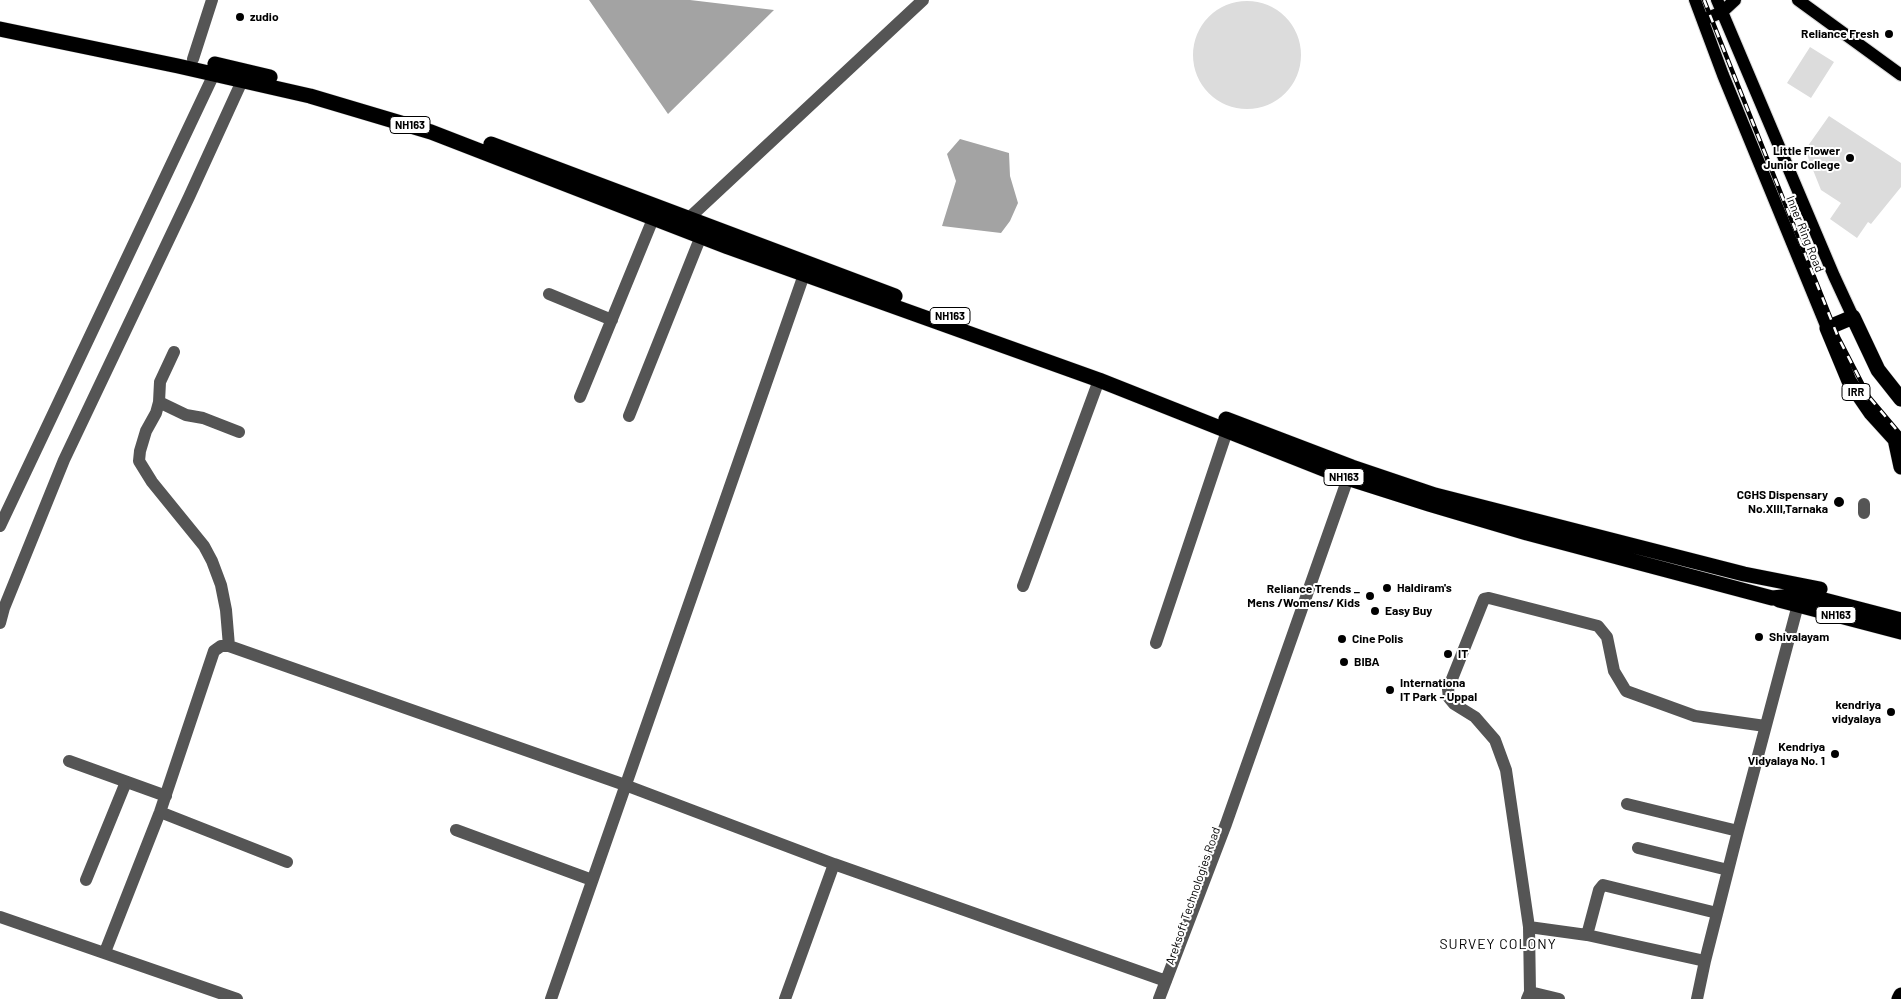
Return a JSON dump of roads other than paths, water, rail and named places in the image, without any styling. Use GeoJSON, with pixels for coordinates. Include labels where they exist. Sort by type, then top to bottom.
{"type":"FeatureCollection","features":[{"type":"Feature","properties":{"kind":"highway","name":"NH163"},"geometry":{"type":"LineString","coordinates":[[0,21],[193,59],[319,94],[432,132],[653,218],[685,224],[701,236],[806,268],[1099,380],[1345,477],[1518,531],[1772,598],[1798,601],[1901,632]]}},
{"type":"Feature","properties":{"kind":"highway","name":"NH163"},"geometry":{"type":"LineString","coordinates":[[0,29],[242,81],[373,103],[457,131],[685,224],[1346,465],[1435,495],[1735,572],[1804,585],[1901,610]]}},
{"type":"Feature","properties":{"kind":"highway"},"geometry":{"type":"LineString","coordinates":[[1827,328],[1853,317]]}},
{"type":"Feature","properties":{"kind":"highway","name":"Inner Ring Road"},"geometry":{"type":"LineString","coordinates":[[1853,317],[1878,370],[1901,399]]}},
{"type":"Feature","properties":{"kind":"highway","name":"Inner Ring Road"},"geometry":{"type":"LineString","coordinates":[[1827,328],[1849,381],[1871,413],[1898,442]]}},
{"type":"Feature","properties":{"kind":"highway"},"geometry":{"type":"LineString","coordinates":[[1898,442],[1901,467]]}},
{"type":"Feature","properties":{"kind":"highway","name":"NH163"},"geometry":{"type":"LineString","coordinates":[[1798,601],[1805,595],[1901,620]]}},
{"type":"Feature","properties":{"kind":"highway"},"geometry":{"type":"LineString","coordinates":[[1899,999],[1901,995]]}},
{"type":"Feature","properties":{"kind":"main road","name":"IRR"},"geometry":{"type":"LineString","coordinates":[[1694,0],[1703,20]]}},
{"type":"Feature","properties":{"kind":"main road"},"geometry":{"type":"LineString","coordinates":[[1703,20],[1719,6],[1735,0]]}},
{"type":"Feature","properties":{"kind":"main road"},"geometry":{"type":"LineString","coordinates":[[1798,0],[1901,75]]}},
{"type":"Feature","properties":{"kind":"main road","name":"Inner Ring Road"},"geometry":{"type":"LineString","coordinates":[[1719,6],[1853,317]]}},
{"type":"Feature","properties":{"kind":"main road","name":"Inner Ring Road"},"geometry":{"type":"LineString","coordinates":[[1703,20],[1723,75],[1827,328]]}},
{"type":"Feature","properties":{"kind":"street"},"geometry":{"type":"LineString","coordinates":[[193,59],[212,0]]}},
{"type":"Feature","properties":{"kind":"street"},"geometry":{"type":"LineString","coordinates":[[685,224],[924,0]]}},
{"type":"Feature","properties":{"kind":"street"},"geometry":{"type":"LineString","coordinates":[[0,526],[214,74]]}},
{"type":"Feature","properties":{"kind":"street"},"geometry":{"type":"LineString","coordinates":[[0,623],[4,608],[64,460],[242,81]]}},
{"type":"Feature","properties":{"kind":"street"},"geometry":{"type":"LineString","coordinates":[[580,397],[653,218]]}},
{"type":"Feature","properties":{"kind":"street"},"geometry":{"type":"LineString","coordinates":[[630,416],[701,236]]}},
{"type":"Feature","properties":{"kind":"street"},"geometry":{"type":"LineString","coordinates":[[551,999],[806,268]]}},
{"type":"Feature","properties":{"kind":"street"},"geometry":{"type":"LineString","coordinates":[[549,294],[612,320]]}},
{"type":"Feature","properties":{"kind":"street"},"geometry":{"type":"LineString","coordinates":[[174,352],[160,382],[159,402],[142,446],[139,457],[140,465],[204,546],[212,561],[222,585],[229,646]]}},
{"type":"Feature","properties":{"kind":"street"},"geometry":{"type":"LineString","coordinates":[[1023,586],[1099,380]]}},
{"type":"Feature","properties":{"kind":"street"},"geometry":{"type":"LineString","coordinates":[[159,402],[186,415],[203,418],[238,432]]}},
{"type":"Feature","properties":{"kind":"street"},"geometry":{"type":"LineString","coordinates":[[1156,644],[1227,431]]}},
{"type":"Feature","properties":{"kind":"street","name":"Areksoft Technologies Road"},"geometry":{"type":"LineString","coordinates":[[1160,999],[1166,981],[1168,962],[1260,718],[1345,477]]}},
{"type":"Feature","properties":{"kind":"street"},"geometry":{"type":"LineString","coordinates":[[1558,999],[1529,996],[1529,927],[1506,770],[1495,740],[1475,717],[1454,704],[1449,698],[1448,689],[1484,599],[1490,598],[1598,626],[1607,638],[1614,671],[1626,691],[1695,716],[1765,726]]}},
{"type":"Feature","properties":{"kind":"street"},"geometry":{"type":"LineString","coordinates":[[1697,999],[1717,913],[1798,601]]}},
{"type":"Feature","properties":{"kind":"street"},"geometry":{"type":"LineString","coordinates":[[105,952],[166,796],[214,651],[220,646],[229,646],[625,785],[834,864],[1166,981]]}},
{"type":"Feature","properties":{"kind":"street"},"geometry":{"type":"LineString","coordinates":[[69,761],[166,796]]}},
{"type":"Feature","properties":{"kind":"street"},"geometry":{"type":"LineString","coordinates":[[86,880],[126,782]]}},
{"type":"Feature","properties":{"kind":"street"},"geometry":{"type":"LineString","coordinates":[[1627,804],[1738,832]]}},
{"type":"Feature","properties":{"kind":"street"},"geometry":{"type":"LineString","coordinates":[[160,812],[286,862]]}},
{"type":"Feature","properties":{"kind":"street"},"geometry":{"type":"LineString","coordinates":[[456,830],[592,880]]}},
{"type":"Feature","properties":{"kind":"street"},"geometry":{"type":"LineString","coordinates":[[1638,848],[1728,870]]}},
{"type":"Feature","properties":{"kind":"street"},"geometry":{"type":"LineString","coordinates":[[785,999],[834,864]]}},
{"type":"Feature","properties":{"kind":"street"},"geometry":{"type":"LineString","coordinates":[[1587,936],[1599,890],[1603,885],[1717,913]]}},
{"type":"Feature","properties":{"kind":"street"},"geometry":{"type":"LineString","coordinates":[[0,917],[237,999]]}},
{"type":"Feature","properties":{"kind":"street"},"geometry":{"type":"LineString","coordinates":[[1529,927],[1587,936],[1705,961]]}},
{"type":"Feature","properties":{"kind":"railway"},"geometry":{"type":"LineString","coordinates":[[1704,0],[1838,337],[1869,397],[1901,435]]}},
{"type":"Feature","properties":{"kind":"place","name":"zudio"},"geometry":{"type":"Point","coordinates":[240,17]}},
{"type":"Feature","properties":{"kind":"place","name":"Reliance Fresh"},"geometry":{"type":"Point","coordinates":[1889,34]}},
{"type":"Feature","properties":{"kind":"place","name":"Little Flower Junior College"},"geometry":{"type":"Point","coordinates":[1850,158]}},
{"type":"Feature","properties":{"kind":"place","name":"CGHS Dispensary No.XIII,Tarnaka"},"geometry":{"type":"Point","coordinates":[1839,502]}},
{"type":"Feature","properties":{"kind":"place","name":"Haldiram's"},"geometry":{"type":"Point","coordinates":[1387,588]}},
{"type":"Feature","properties":{"kind":"place","name":"Reliance Trends _ Mens /Womens/ Kids"},"geometry":{"type":"Point","coordinates":[1370,596]}},
{"type":"Feature","properties":{"kind":"place","name":"Easy Buy"},"geometry":{"type":"Point","coordinates":[1375,611]}},
{"type":"Feature","properties":{"kind":"place","name":"Shivalayam"},"geometry":{"type":"Point","coordinates":[1759,637]}},
{"type":"Feature","properties":{"kind":"place","name":"Cine Polis"},"geometry":{"type":"Point","coordinates":[1342,639]}},
{"type":"Feature","properties":{"kind":"place","name":"IT"},"geometry":{"type":"Point","coordinates":[1448,654]}},
{"type":"Feature","properties":{"kind":"place","name":"BIBA"},"geometry":{"type":"Point","coordinates":[1344,662]}},
{"type":"Feature","properties":{"kind":"place","name":"Internationa IT Park - Uppal"},"geometry":{"type":"Point","coordinates":[1390,690]}},
{"type":"Feature","properties":{"kind":"place","name":"kendriya vidyalaya"},"geometry":{"type":"Point","coordinates":[1891,712]}},
{"type":"Feature","properties":{"kind":"place","name":"Kendriya Vidyalaya No. 1"},"geometry":{"type":"Point","coordinates":[1835,754]}},
{"type":"Feature","properties":{"kind":"district","name":"SURVEY COLONY"},"geometry":{"type":"Point","coordinates":[1498,944]}}]}
